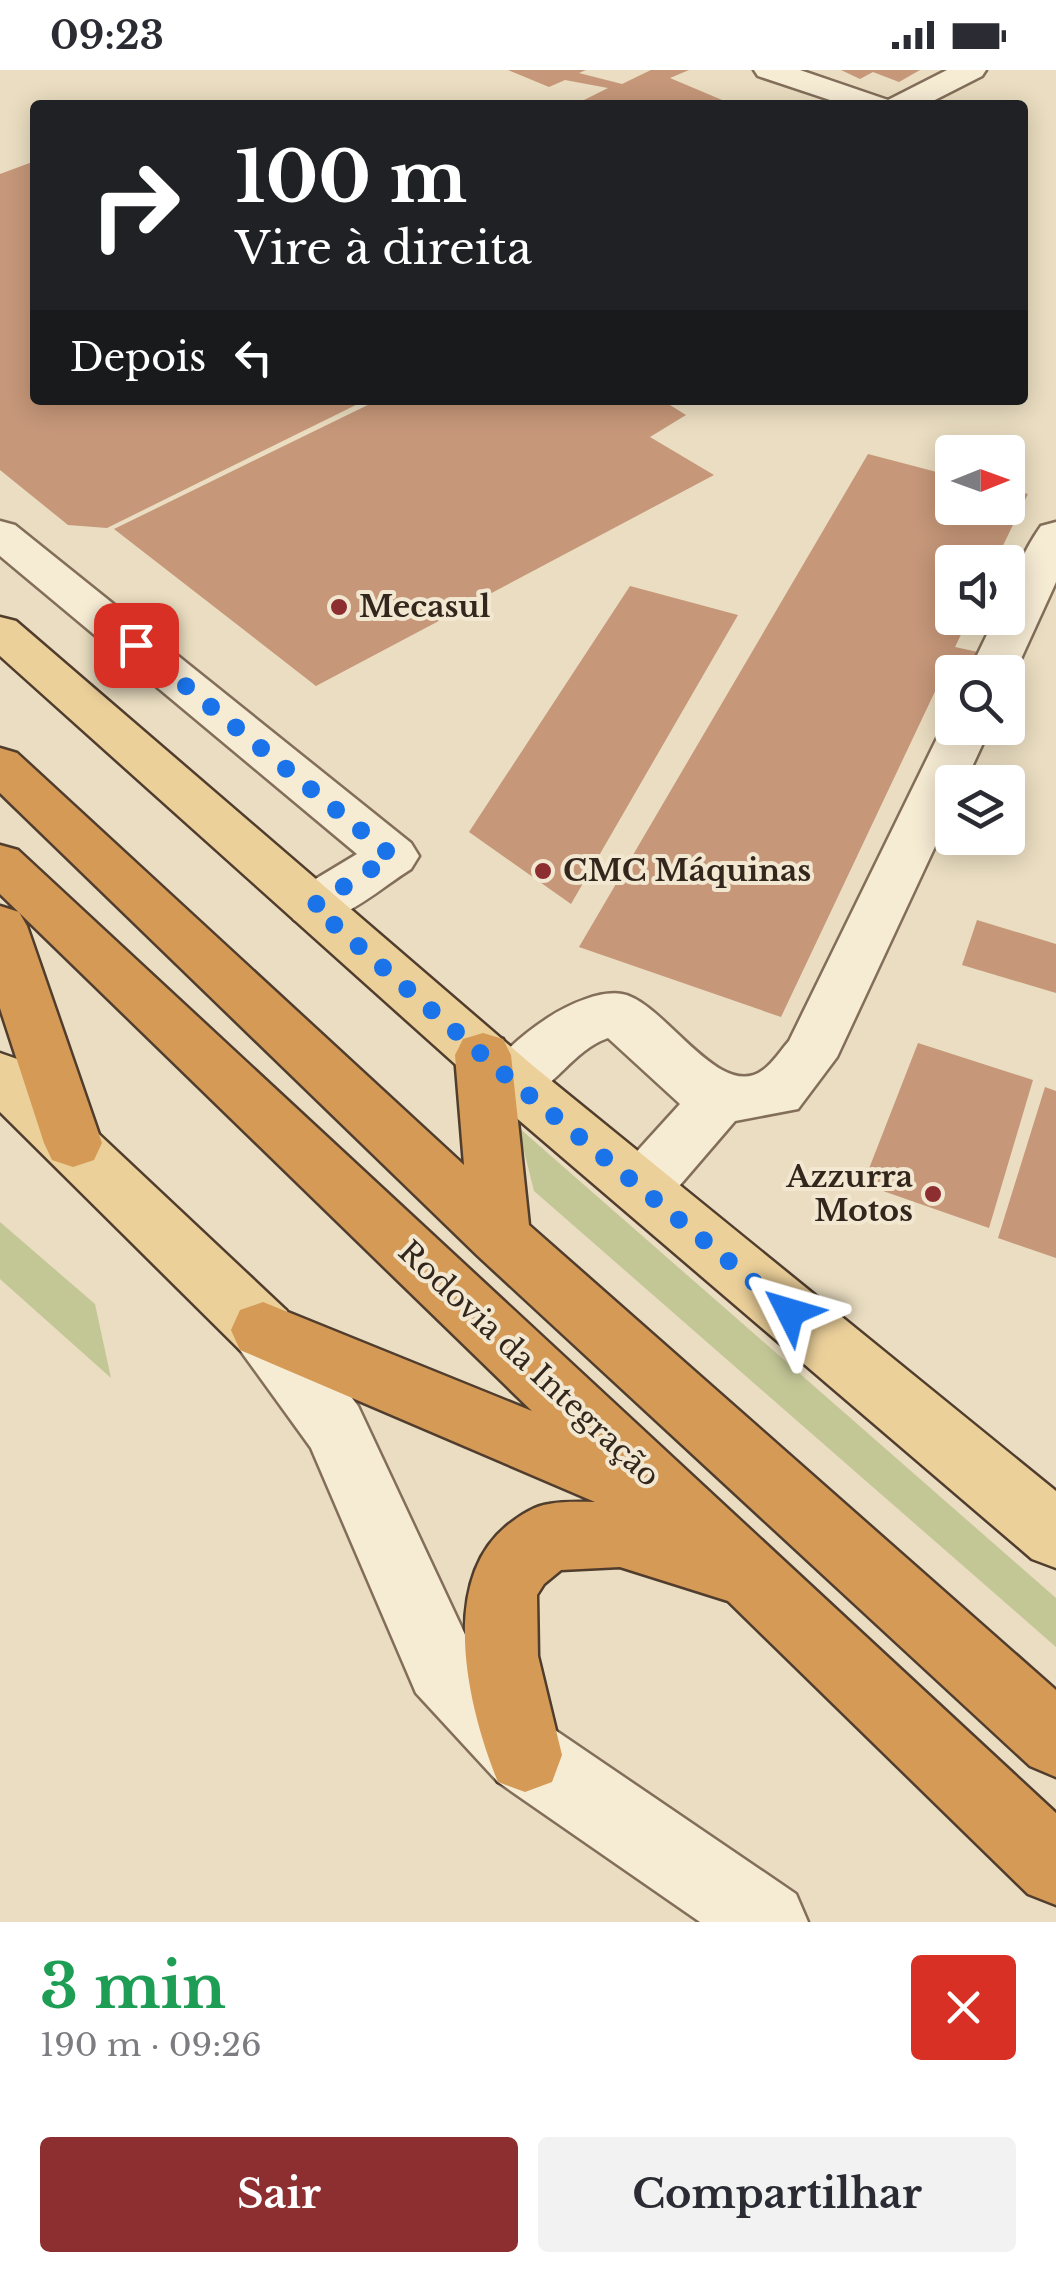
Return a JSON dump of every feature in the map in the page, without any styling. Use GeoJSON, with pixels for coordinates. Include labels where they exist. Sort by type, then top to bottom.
{"type":"FeatureCollection","features":[{"type":"Feature","properties":{"kind":"highway"},"geometry":{"type":"LineString","coordinates":[[0,765],[500,1237],[1056,1740]]}},
{"type":"Feature","properties":{"kind":"highway","name":"Rodovia da Integração"},"geometry":{"type":"LineString","coordinates":[[0,863],[1056,1866]]}},
{"type":"Feature","properties":{"kind":"highway"},"geometry":{"type":"LineString","coordinates":[[0,926],[72,1143]]}},
{"type":"Feature","properties":{"kind":"highway"},"geometry":{"type":"LineString","coordinates":[[498,1068],[500,1237]]}},
{"type":"Feature","properties":{"kind":"highway"},"geometry":{"type":"LineString","coordinates":[[263,1330],[677,1504]]}},
{"type":"Feature","properties":{"kind":"highway"},"geometry":{"type":"LineString","coordinates":[[524,1755],[502,1656],[502,1589],[518,1560],[548,1537],[620,1534],[751,1575]]}},
{"type":"Feature","properties":{"kind":"main road"},"geometry":{"type":"LineString","coordinates":[[0,631],[498,1068],[1056,1535]]}},
{"type":"Feature","properties":{"kind":"main road"},"geometry":{"type":"LineString","coordinates":[[0,1076],[263,1330]]}},
{"type":"Feature","properties":{"kind":"street"},"geometry":{"type":"LineString","coordinates":[[769,70],[861,100]]}},
{"type":"Feature","properties":{"kind":"street"},"geometry":{"type":"LineString","coordinates":[[911,100],[972,70]]}},
{"type":"Feature","properties":{"kind":"street"},"geometry":{"type":"LineString","coordinates":[[0,534],[392,856],[313,906]]}},
{"type":"Feature","properties":{"kind":"street"},"geometry":{"type":"LineString","coordinates":[[1000,655],[1056,535]]}},
{"type":"Feature","properties":{"kind":"street"},"geometry":{"type":"LineString","coordinates":[[498,1068],[596,1015],[620,1014],[703,1090],[740,1099],[778,1092],[809,1057],[958,745]]}},
{"type":"Feature","properties":{"kind":"street"},"geometry":{"type":"LineString","coordinates":[[641,1188],[723,1095]]}},
{"type":"Feature","properties":{"kind":"street"},"geometry":{"type":"LineString","coordinates":[[263,1330],[335,1428],[442,1666],[524,1755],[768,1922]]}},
{"type":"Feature","properties":{"kind":"green space"},"geometry":{"type":"Polygon","coordinates":[[[518,1127],[1056,1598],[1056,1647],[534,1191],[518,1127]]]}},
{"type":"Feature","properties":{"kind":"green space"},"geometry":{"type":"Polygon","coordinates":[[[0,1222],[95,1304],[111,1378],[0,1279],[0,1222]]]}},
{"type":"Feature","properties":{"kind":"building"},"geometry":{"type":"Polygon","coordinates":[[[508,70],[586,70],[579,73],[622,84],[651,70],[689,70],[670,78],[722,100],[584,100],[608,88],[565,80],[549,87],[508,70]]]}},
{"type":"Feature","properties":{"kind":"building"},"geometry":{"type":"Polygon","coordinates":[[[841,70],[920,70],[899,82],[873,72],[860,79],[841,70]]]}},
{"type":"Feature","properties":{"kind":"building"},"geometry":{"type":"Polygon","coordinates":[[[30,163],[30,405],[356,405],[107,528],[68,525],[0,470],[0,174],[30,163]]]}},
{"type":"Feature","properties":{"kind":"building","name":"Mecasul"},"geometry":{"type":"Polygon","coordinates":[[[368,405],[670,405],[686,415],[650,437],[714,475],[316,686],[114,529],[368,405]]]}},
{"type":"Feature","properties":{"kind":"building"},"geometry":{"type":"Polygon","coordinates":[[[868,454],[935,472],[935,525],[1013,525],[1003,545],[935,545],[935,635],[961,635],[955,647],[978,652],[935,655],[935,691],[781,1017],[579,947],[868,454]]]}},
{"type":"Feature","properties":{"kind":"building"},"geometry":{"type":"Polygon","coordinates":[[[630,586],[738,615],[571,904],[469,832],[630,586]]]}},
{"type":"Feature","properties":{"kind":"building"},"geometry":{"type":"Polygon","coordinates":[[[977,920],[1056,944],[1056,993],[962,965],[977,920]]]}},
{"type":"Feature","properties":{"kind":"building"},"geometry":{"type":"Polygon","coordinates":[[[918,1043],[1033,1080],[989,1228],[863,1184],[918,1043]]]}},
{"type":"Feature","properties":{"kind":"building"},"geometry":{"type":"Polygon","coordinates":[[[1045,1087],[1056,1091],[1056,1258],[998,1238],[1045,1087]]]}},
{"type":"Feature","properties":{"kind":"place","name":"Mecasul"},"geometry":{"type":"Point","coordinates":[339,607]}},
{"type":"Feature","properties":{"kind":"place","name":"CMC Máquinas"},"geometry":{"type":"Point","coordinates":[543,871]}},
{"type":"Feature","properties":{"kind":"place","name":"Azzurra Motos"},"geometry":{"type":"Point","coordinates":[933,1194]}},
{"type":"Feature","properties":{"kind":"route"},"geometry":{"type":"LineString","coordinates":[[136,645],[392,856],[313,906],[512,1081],[790,1312]]}}]}
